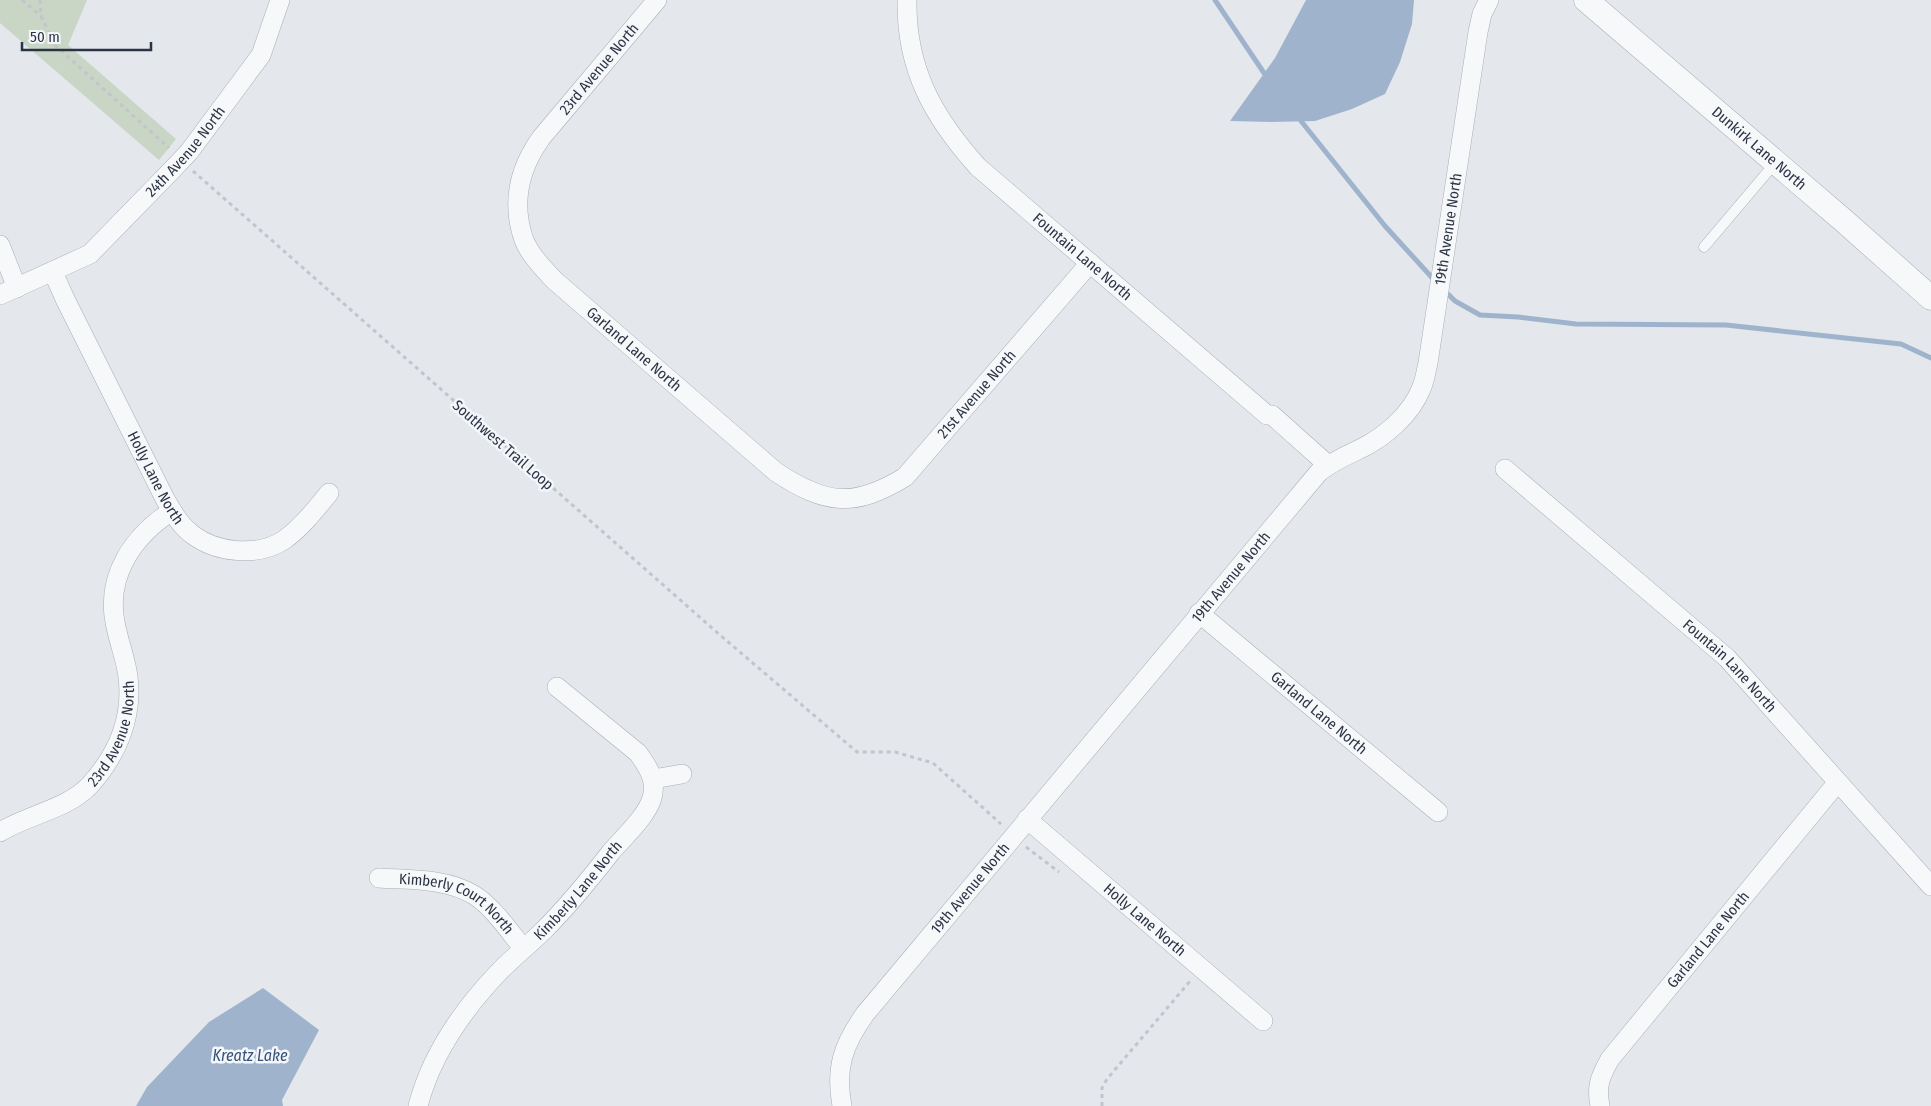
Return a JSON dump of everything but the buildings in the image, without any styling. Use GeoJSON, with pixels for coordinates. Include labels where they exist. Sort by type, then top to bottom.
{"type":"FeatureCollection","features":[{"type":"Feature","properties":{"kind":"street","name":"24th Avenue North"},"geometry":{"type":"LineString","coordinates":[[17,288],[90,254],[181,159],[236,90],[261,55],[280,0]]}},
{"type":"Feature","properties":{"kind":"street","name":"23rd Avenue North"},"geometry":{"type":"LineString","coordinates":[[541,138],[657,0]]}},
{"type":"Feature","properties":{"kind":"street","name":"Fountain Lane North"},"geometry":{"type":"LineString","coordinates":[[907,0],[911,45],[920,80],[935,111],[954,140],[978,167],[1267,415],[1272,415],[1328,465]]}},
{"type":"Feature","properties":{"kind":"street","name":"19th Avenue North"},"geometry":{"type":"LineString","coordinates":[[842,1106],[839,1078],[843,1055],[851,1033],[865,1014],[1313,478],[1328,465],[1364,447],[1387,432],[1406,414],[1421,390],[1428,363],[1478,32],[1482,14],[1489,0]]}},
{"type":"Feature","properties":{"kind":"street","name":"Dunkirk Lane North"},"geometry":{"type":"LineString","coordinates":[[1586,0],[1776,162],[1931,298]]}},
{"type":"Feature","properties":{"kind":"street","name":"Garland Lane North"},"geometry":{"type":"LineString","coordinates":[[541,138],[530,154],[521,174],[518,196],[519,217],[525,241],[537,262],[554,280],[776,472],[797,486],[820,495],[846,499]]}},
{"type":"Feature","properties":{"kind":"street"},"geometry":{"type":"LineString","coordinates":[[0,245],[17,288],[0,295]]}},
{"type":"Feature","properties":{"kind":"street","name":"21st Avenue North"},"geometry":{"type":"LineString","coordinates":[[846,499],[866,496],[887,488],[906,477],[1090,263]]}},
{"type":"Feature","properties":{"kind":"street","name":"Holly Lane North"},"geometry":{"type":"LineString","coordinates":[[53,272],[172,511],[177,519],[193,535],[214,546],[237,551],[261,549],[282,541],[301,526],[329,493]]}},
{"type":"Feature","properties":{"kind":"street","name":"Fountain Lane North"},"geometry":{"type":"LineString","coordinates":[[1505,469],[1727,658],[1931,886]]}},
{"type":"Feature","properties":{"kind":"street","name":"23rd Avenue North"},"geometry":{"type":"LineString","coordinates":[[0,832],[12,825],[64,804],[89,787],[108,763],[122,735],[129,706],[128,676],[114,619],[114,592],[121,566],[136,541],[156,522],[172,511]]}},
{"type":"Feature","properties":{"kind":"street","name":"Garland Lane North"},"geometry":{"type":"LineString","coordinates":[[1199,613],[1438,812]]}},
{"type":"Feature","properties":{"kind":"street"},"geometry":{"type":"LineString","coordinates":[[557,687],[638,753],[648,766],[653,779],[682,774]]}},
{"type":"Feature","properties":{"kind":"street","name":"Kimberly Lane North"},"geometry":{"type":"LineString","coordinates":[[418,1106],[422,1089],[441,1048],[467,1008],[498,973],[544,929],[584,886],[644,814],[652,798],[653,779]]}},
{"type":"Feature","properties":{"kind":"street","name":"Garland Lane North"},"geometry":{"type":"LineString","coordinates":[[1600,1106],[1597,1090],[1602,1074],[1610,1059],[1837,782]]}},
{"type":"Feature","properties":{"kind":"street","name":"Holly Lane North"},"geometry":{"type":"LineString","coordinates":[[1027,820],[1263,1021]]}},
{"type":"Feature","properties":{"kind":"street","name":"Kimberly Court North"},"geometry":{"type":"LineString","coordinates":[[379,878],[436,882],[474,895],[490,908],[523,948]]}},
{"type":"Feature","properties":{"kind":"lane"},"geometry":{"type":"LineString","coordinates":[[1704,247],[1776,162]]}},
{"type":"Feature","properties":{"kind":"path","name":"Southwest Trail Loop"},"geometry":{"type":"LineString","coordinates":[[22,0],[41,16]]}},
{"type":"Feature","properties":{"kind":"path","name":"Southwest Trail Loop"},"geometry":{"type":"LineString","coordinates":[[40,0],[41,16],[54,45],[438,389],[712,628],[857,752],[895,752],[933,763],[997,821]]}},
{"type":"Feature","properties":{"kind":"path"},"geometry":{"type":"LineString","coordinates":[[1102,1106],[1102,1088],[1107,1079],[1191,980]]}},
{"type":"Feature","properties":{"kind":"green space"},"geometry":{"type":"Polygon","coordinates":[[[0,0],[87,0],[68,45],[176,139],[159,160],[0,23],[0,0]]]}},
{"type":"Feature","properties":{"kind":"water"},"geometry":{"type":"Polygon","coordinates":[[[1306,0],[1414,0],[1412,24],[1400,62],[1385,94],[1352,109],[1315,121],[1230,121],[1275,58],[1306,0]]]}},
{"type":"Feature","properties":{"kind":"water","name":"Kreatz Lake"},"geometry":{"type":"Polygon","coordinates":[[[263,988],[319,1030],[282,1100],[283,1106],[136,1106],[147,1087],[209,1022],[263,988]]]}},
{"type":"Feature","properties":{"kind":"waterway"},"geometry":{"type":"LineString","coordinates":[[1215,0],[1264,73]]}},
{"type":"Feature","properties":{"kind":"waterway"},"geometry":{"type":"LineString","coordinates":[[1301,121],[1385,226],[1436,282]]}},
{"type":"Feature","properties":{"kind":"waterway"},"geometry":{"type":"LineString","coordinates":[[1443,289],[1455,301],[1480,315],[1518,317],[1576,324],[1726,325],[1901,344],[1931,358]]}}]}
